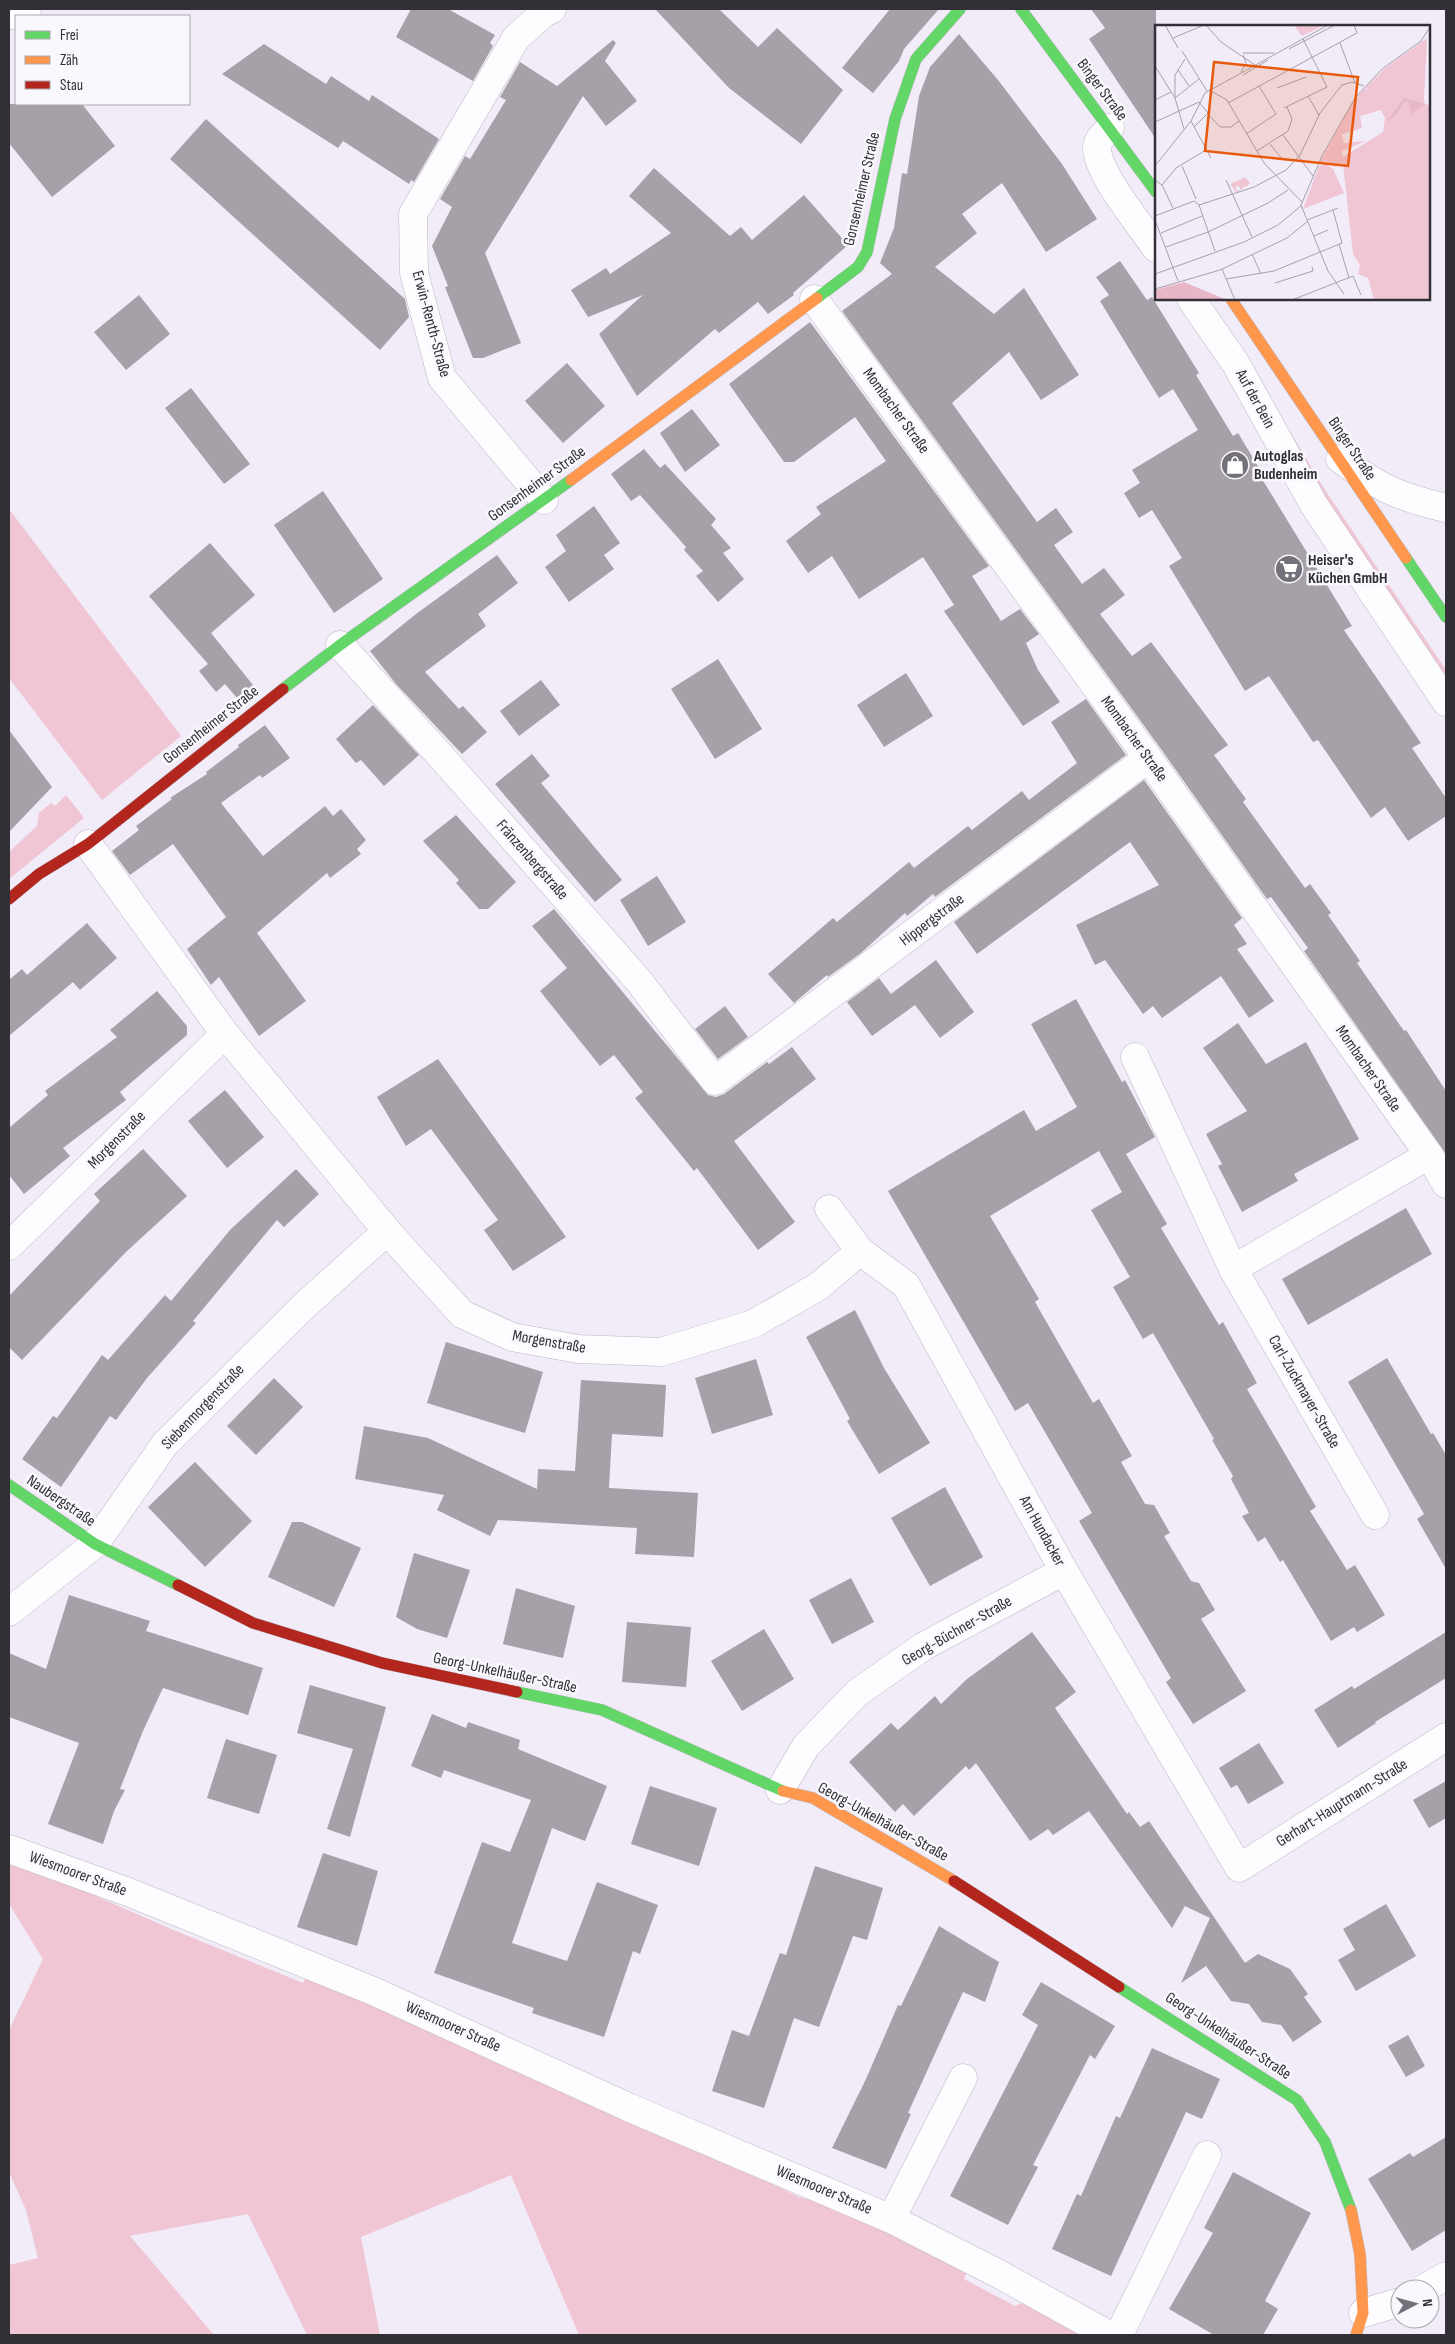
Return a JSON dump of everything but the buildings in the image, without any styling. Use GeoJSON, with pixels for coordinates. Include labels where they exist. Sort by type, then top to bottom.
{"type":"FeatureCollection","features":[{"type":"Feature","properties":{"kind":"street","name":"Erwin-Renth-Straße"},"geometry":{"type":"LineString","coordinates":[[544,500],[442,378],[414,273],[413,214],[516,38],[544,13],[552,9]]}},
{"type":"Feature","properties":{"kind":"street","name":"Gonsenheimer Straße"},"geometry":{"type":"LineString","coordinates":[[9,898],[39,874],[88,844],[207,748],[340,646],[544,500],[858,267],[867,252],[894,119],[916,59],[960,9]]}},
{"type":"Feature","properties":{"kind":"street","name":"Binger Straße"},"geometry":{"type":"LineString","coordinates":[[1021,9],[1155,191]]}},
{"type":"Feature","properties":{"kind":"street"},"geometry":{"type":"LineString","coordinates":[[1110,128],[1100,138],[1097,147],[1103,171],[1155,247]]}},
{"type":"Feature","properties":{"kind":"street","name":"Mombacher Straße"},"geometry":{"type":"LineString","coordinates":[[814,299],[1148,758],[1429,1156],[1446,1184]]}},
{"type":"Feature","properties":{"kind":"street","name":"Auf der Bein"},"geometry":{"type":"LineString","coordinates":[[1192,300],[1236,364],[1314,505],[1446,702]]}},
{"type":"Feature","properties":{"kind":"street","name":"Binger Straße"},"geometry":{"type":"LineString","coordinates":[[1232,300],[1446,617]]}},
{"type":"Feature","properties":{"kind":"street"},"geometry":{"type":"LineString","coordinates":[[1337,457],[1376,485],[1401,497],[1446,508]]}},
{"type":"Feature","properties":{"kind":"street","name":"Fränzenbergstraße"},"geometry":{"type":"LineString","coordinates":[[340,646],[446,762],[638,980],[715,1081]]}},
{"type":"Feature","properties":{"kind":"street","name":"Hippergstraße"},"geometry":{"type":"LineString","coordinates":[[715,1081],[1148,758]]}},
{"type":"Feature","properties":{"kind":"street","name":"Morgenstraße"},"geometry":{"type":"LineString","coordinates":[[88,844],[225,1034],[387,1231],[462,1314],[512,1337],[578,1349],[661,1352],[753,1324],[819,1286],[860,1251]]}},
{"type":"Feature","properties":{"kind":"street","name":"Morgenstraße"},"geometry":{"type":"LineString","coordinates":[[9,1246],[225,1034]]}},
{"type":"Feature","properties":{"kind":"street","name":"Carl-Zuckmayer-Straße"},"geometry":{"type":"LineString","coordinates":[[1135,1057],[1233,1269],[1374,1515]]}},
{"type":"Feature","properties":{"kind":"street"},"geometry":{"type":"LineString","coordinates":[[1233,1269],[1429,1156]]}},
{"type":"Feature","properties":{"kind":"street","name":"Am Hundacker"},"geometry":{"type":"LineString","coordinates":[[829,1209],[860,1251],[906,1285],[1064,1571],[1238,1868]]}},
{"type":"Feature","properties":{"kind":"street","name":"Siebenmorgenstraße"},"geometry":{"type":"LineString","coordinates":[[9,1612],[95,1544],[165,1444],[304,1306],[387,1231]]}},
{"type":"Feature","properties":{"kind":"street","name":"Naubergstraße"},"geometry":{"type":"LineString","coordinates":[[9,1485],[95,1544]]}},
{"type":"Feature","properties":{"kind":"street","name":"Georg-Unkelhäußer-Straße"},"geometry":{"type":"LineString","coordinates":[[95,1544],[253,1623],[382,1663],[602,1710],[780,1790],[813,1798],[929,1865],[1297,2100],[1325,2142],[1349,2202],[1360,2254],[1360,2324]]}},
{"type":"Feature","properties":{"kind":"street","name":"Georg-Büchner-Straße"},"geometry":{"type":"LineString","coordinates":[[780,1790],[806,1746],[857,1694],[924,1646],[1064,1571]]}},
{"type":"Feature","properties":{"kind":"street","name":"Gerhart-Hauptmann-Straße"},"geometry":{"type":"LineString","coordinates":[[1238,1868],[1446,1737]]}},
{"type":"Feature","properties":{"kind":"street","name":"Wiesmoorer Straße"},"geometry":{"type":"LineString","coordinates":[[9,1849],[128,1892],[373,1991],[628,2107],[891,2219],[997,2273],[1109,2335]]}},
{"type":"Feature","properties":{"kind":"street","name":"Wiesmoorer Straße"},"geometry":{"type":"LineString","coordinates":[[891,2219],[963,2078]]}},
{"type":"Feature","properties":{"kind":"street"},"geometry":{"type":"LineString","coordinates":[[1119,2335],[1207,2155]]}},
{"type":"Feature","properties":{"kind":"street"},"geometry":{"type":"LineString","coordinates":[[1360,2324],[1390,2308]]}},
{"type":"Feature","properties":{"kind":"shaded area"},"geometry":{"type":"Polygon","coordinates":[[[1233,336],[1325,490],[1446,670],[1446,686],[1363,564],[1233,336]]]}},
{"type":"Feature","properties":{"kind":"shaded area"},"geometry":{"type":"Polygon","coordinates":[[[9,509],[181,736],[102,800],[9,678],[9,509]]]}},
{"type":"Feature","properties":{"kind":"shaded area"},"geometry":{"type":"Polygon","coordinates":[[[66,795],[84,818],[9,879],[9,852],[37,826],[39,813],[51,803],[55,806],[66,795]]]}},
{"type":"Feature","properties":{"kind":"shaded area"},"geometry":{"type":"Polygon","coordinates":[[[9,1858],[171,1929],[303,1983],[306,1978],[368,1999],[706,2152],[799,2197],[837,2207],[968,2269],[964,2279],[1015,2306],[1032,2299],[1086,2335],[579,2335],[511,2175],[361,2237],[380,2335],[307,2335],[248,2214],[130,2236],[214,2335],[9,2335],[9,2265],[38,2258],[26,2210],[9,2172],[9,2030],[43,1959],[9,1904],[9,1858]]]}},
{"type":"Feature","properties":{"kind":"traffic: fast"},"geometry":{"type":"LineString","coordinates":[[817,298],[858,267],[867,252],[895,119],[916,59],[960,9]]}},
{"type":"Feature","properties":{"kind":"traffic: fast"},"geometry":{"type":"LineString","coordinates":[[1021,9],[1155,191]]}},
{"type":"Feature","properties":{"kind":"traffic: fast"},"geometry":{"type":"LineString","coordinates":[[283,689],[340,645],[571,480]]}},
{"type":"Feature","properties":{"kind":"traffic: fast"},"geometry":{"type":"LineString","coordinates":[[1406,558],[1446,617]]}},
{"type":"Feature","properties":{"kind":"traffic: fast"},"geometry":{"type":"LineString","coordinates":[[9,1485],[95,1544],[178,1585]]}},
{"type":"Feature","properties":{"kind":"traffic: fast"},"geometry":{"type":"LineString","coordinates":[[517,1692],[602,1710],[783,1791]]}},
{"type":"Feature","properties":{"kind":"traffic: fast"},"geometry":{"type":"LineString","coordinates":[[1119,1987],[1297,2100],[1325,2142],[1351,2210]]}},
{"type":"Feature","properties":{"kind":"traffic: slow"},"geometry":{"type":"LineString","coordinates":[[571,480],[817,298]]}},
{"type":"Feature","properties":{"kind":"traffic: slow"},"geometry":{"type":"LineString","coordinates":[[1232,300],[1406,558]]}},
{"type":"Feature","properties":{"kind":"traffic: slow"},"geometry":{"type":"LineString","coordinates":[[783,1791],[813,1798],[954,1881]]}},
{"type":"Feature","properties":{"kind":"traffic: slow"},"geometry":{"type":"LineString","coordinates":[[1351,2210],[1360,2254],[1363,2313],[1356,2335]]}},
{"type":"Feature","properties":{"kind":"traffic: jam"},"geometry":{"type":"LineString","coordinates":[[9,899],[39,874],[88,844],[283,689]]}},
{"type":"Feature","properties":{"kind":"traffic: jam"},"geometry":{"type":"LineString","coordinates":[[178,1585],[253,1623],[382,1663],[517,1692]]}},
{"type":"Feature","properties":{"kind":"traffic: jam"},"geometry":{"type":"LineString","coordinates":[[954,1881],[1119,1987]]}},
{"type":"Feature","properties":{"kind":"place","name":"Autoglas Budenheim"},"geometry":{"type":"Point","coordinates":[1235,465]}},
{"type":"Feature","properties":{"kind":"place","name":"Heiser's Küchen GmbH"},"geometry":{"type":"Point","coordinates":[1289,569]}}]}
